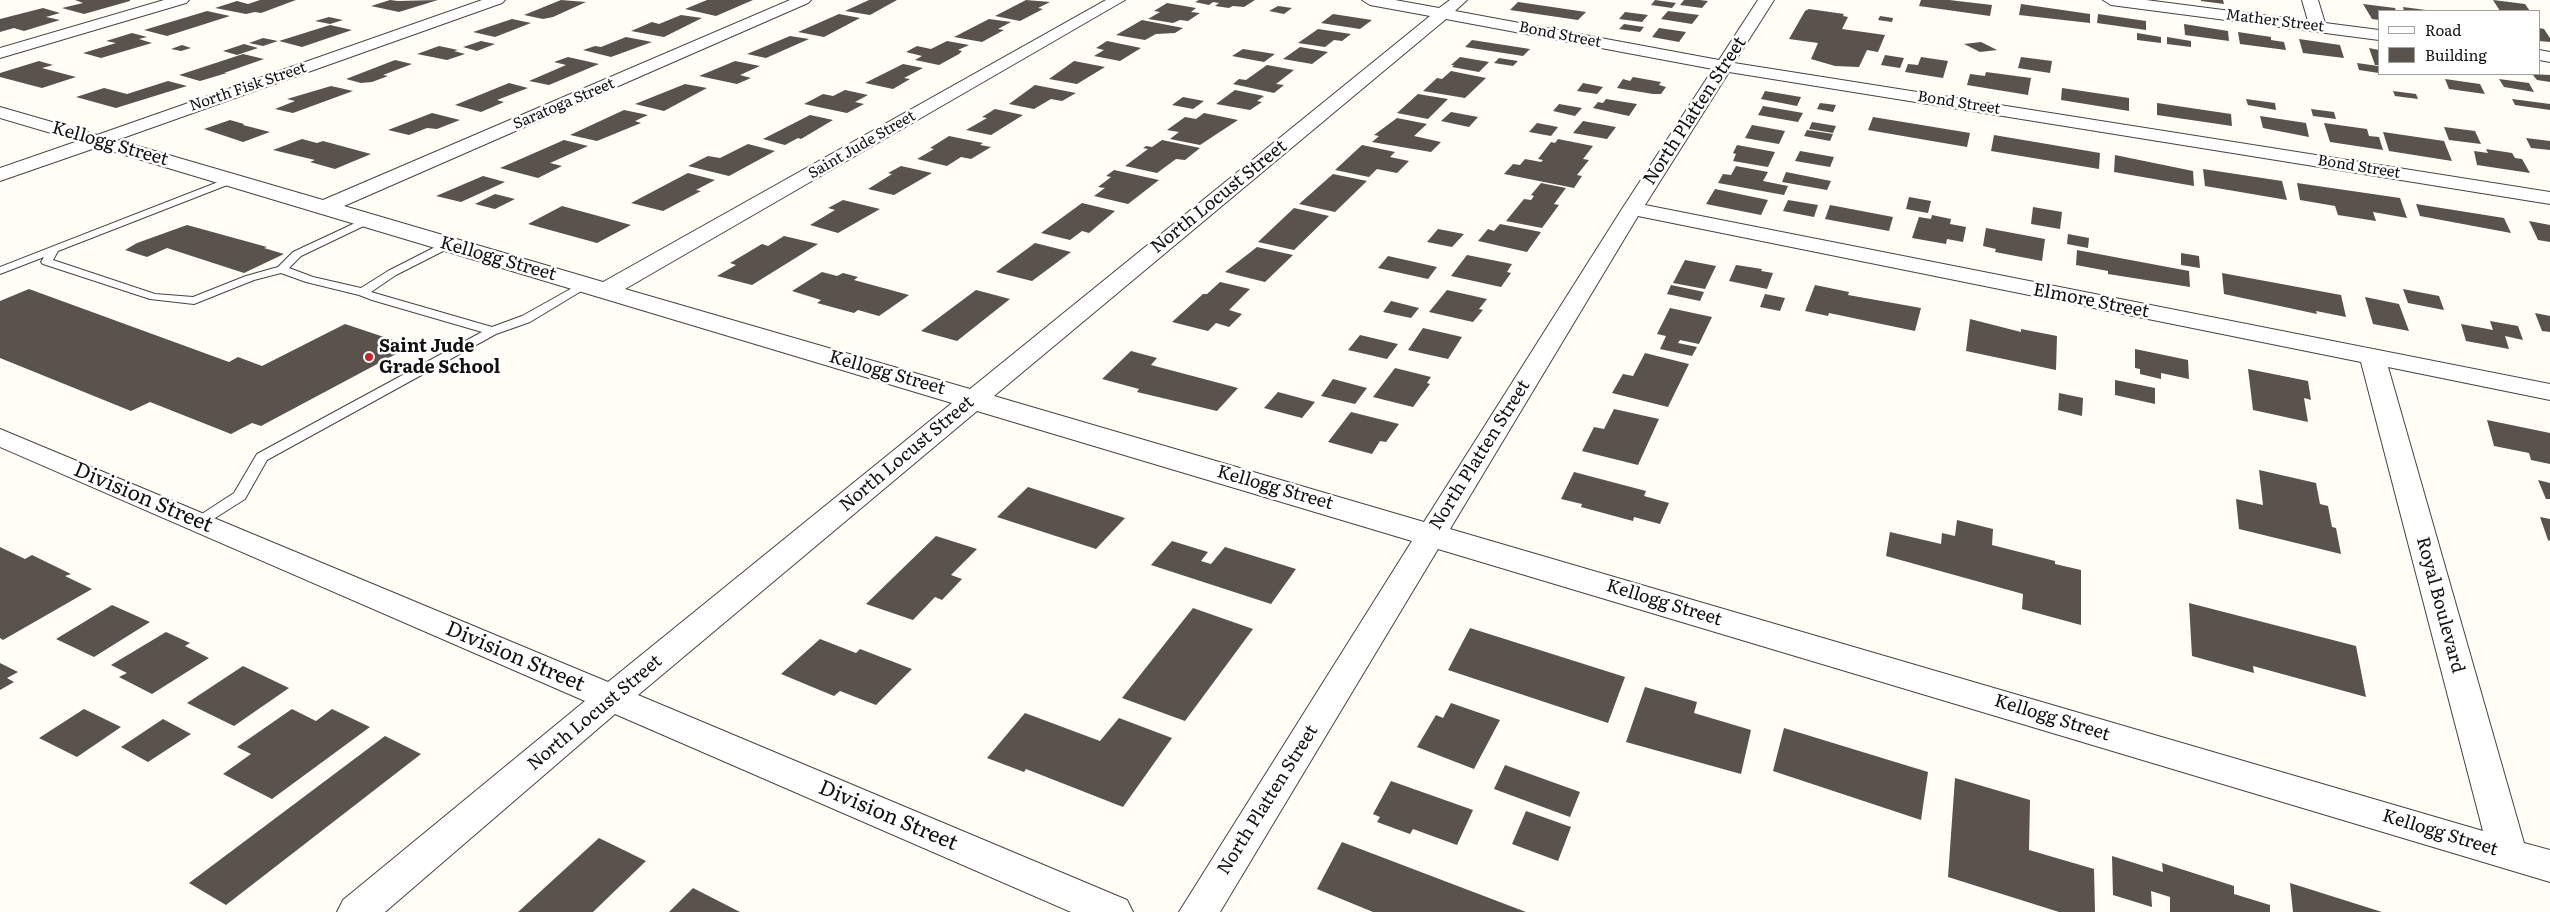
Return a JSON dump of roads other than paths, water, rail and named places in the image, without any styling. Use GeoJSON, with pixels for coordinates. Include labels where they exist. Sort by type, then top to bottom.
{"type":"FeatureCollection","features":[{"type":"Feature","properties":{"kind":"street"},"geometry":{"type":"LineString","coordinates":[[0,53],[181,0]]}},
{"type":"Feature","properties":{"kind":"street","name":"North Fisk Street"},"geometry":{"type":"LineString","coordinates":[[0,175],[497,0]]}},
{"type":"Feature","properties":{"kind":"street","name":"Saratoga Street"},"geometry":{"type":"LineString","coordinates":[[325,207],[803,0]]}},
{"type":"Feature","properties":{"kind":"street","name":"Saint Jude Street"},"geometry":{"type":"LineString","coordinates":[[596,287],[1117,0]]}},
{"type":"Feature","properties":{"kind":"street","name":"Bond Street"},"geometry":{"type":"LineString","coordinates":[[1370,0],[1450,7],[1724,66],[2550,198]]}},
{"type":"Feature","properties":{"kind":"street","name":"North Platten Street"},"geometry":{"type":"LineString","coordinates":[[1199,912],[1632,210],[1766,0]]}},
{"type":"Feature","properties":{"kind":"street","name":"Mather Street"},"geometry":{"type":"LineString","coordinates":[[2111,0],[2272,14],[2318,27],[2378,35]]}},
{"type":"Feature","properties":{"kind":"street"},"geometry":{"type":"LineString","coordinates":[[2310,0],[2318,27]]}},
{"type":"Feature","properties":{"kind":"street","name":"North Locust Street"},"geometry":{"type":"LineString","coordinates":[[358,912],[612,698],[1450,7]]}},
{"type":"Feature","properties":{"kind":"street","name":"Kellogg Street"},"geometry":{"type":"LineString","coordinates":[[0,112],[2550,866]]}},
{"type":"Feature","properties":{"kind":"street","name":"Elmore Street"},"geometry":{"type":"LineString","coordinates":[[1632,210],[2550,392]]}},
{"type":"Feature","properties":{"kind":"street","name":"Royal Boulevard"},"geometry":{"type":"LineString","coordinates":[[2372,356],[2508,853]]}},
{"type":"Feature","properties":{"kind":"street","name":"Division Street"},"geometry":{"type":"LineString","coordinates":[[0,437],[1113,912]]}},
{"type":"Feature","properties":{"kind":"lane"},"geometry":{"type":"LineString","coordinates":[[0,271],[231,180]]}},
{"type":"Feature","properties":{"kind":"lane"},"geometry":{"type":"LineString","coordinates":[[54,249],[47,262],[154,297],[194,302],[250,278],[282,269],[297,254],[368,220]]}},
{"type":"Feature","properties":{"kind":"lane"},"geometry":{"type":"LineString","coordinates":[[363,292],[392,272],[449,244]]}},
{"type":"Feature","properties":{"kind":"lane"},"geometry":{"type":"LineString","coordinates":[[282,269],[310,280],[363,292],[376,298],[492,331]]}},
{"type":"Feature","properties":{"kind":"lane"},"geometry":{"type":"LineString","coordinates":[[199,522],[240,496],[262,457],[492,331],[526,319],[596,287]]}},
{"type":"Feature","properties":{"kind":"place","name":"Saint Jude Grade School"},"geometry":{"type":"Point","coordinates":[369,357]}}]}
